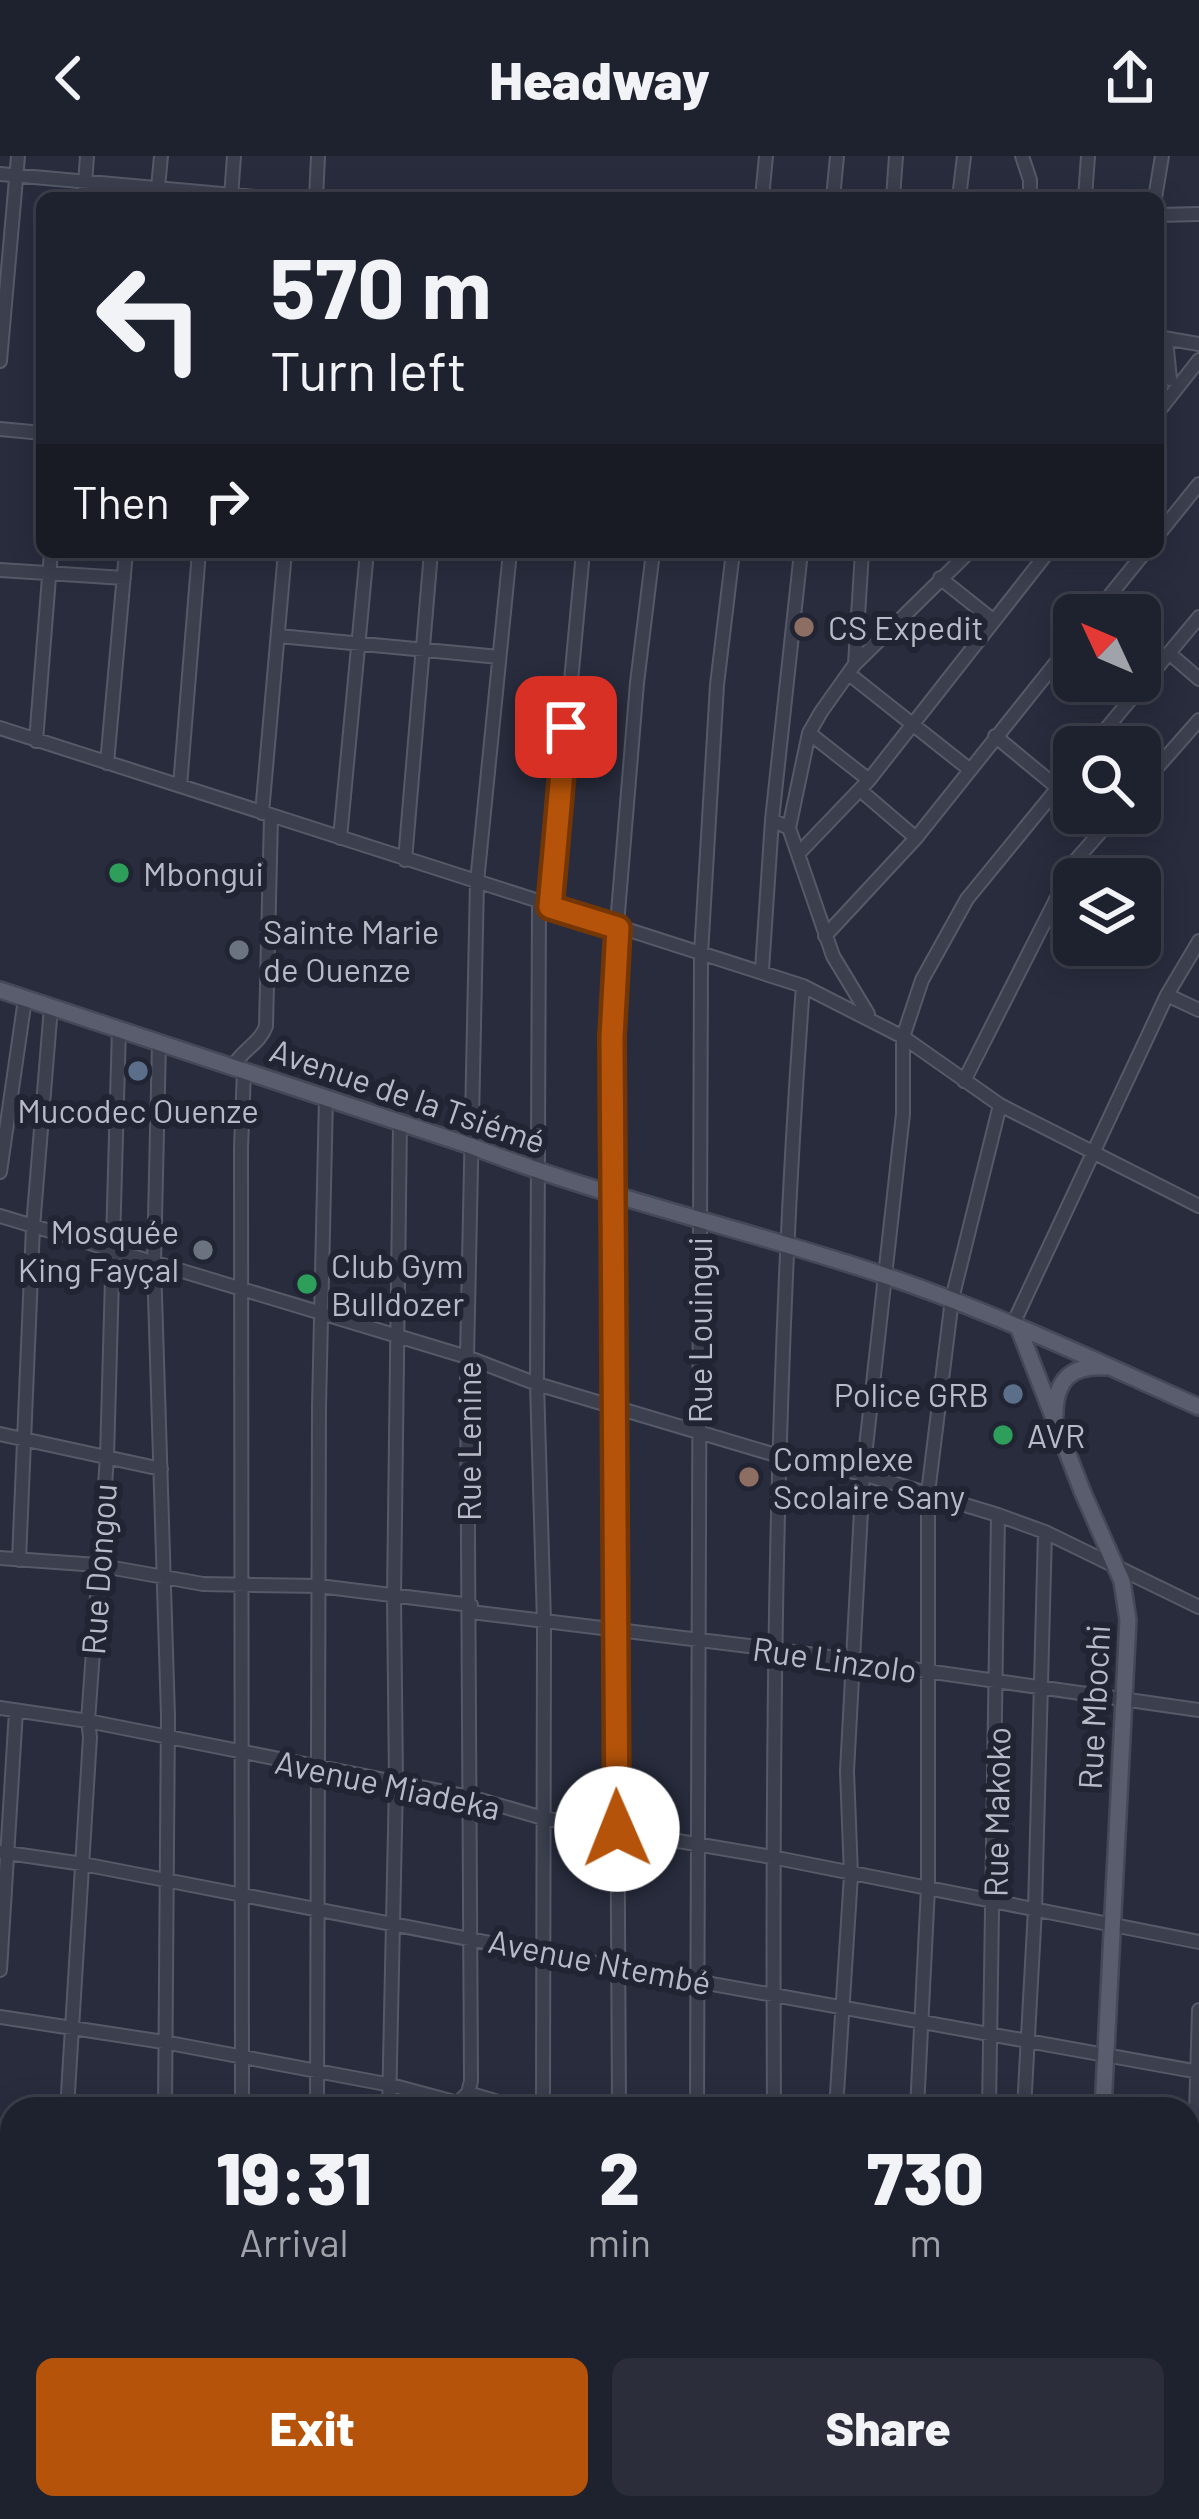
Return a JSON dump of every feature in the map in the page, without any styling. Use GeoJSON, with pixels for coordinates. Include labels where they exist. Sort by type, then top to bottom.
{"type":"FeatureCollection","features":[{"type":"Feature","properties":{"kind":"main road","name":"Avenue de la Tsiémé"},"geometry":{"type":"LineString","coordinates":[[0,991],[538,1172],[884,1275],[952,1299],[1199,1407]]}},
{"type":"Feature","properties":{"kind":"main road","name":"Rue Mbochi"},"geometry":{"type":"LineString","coordinates":[[1016,1326],[1122,1581],[1129,1620],[1104,2097]]}},
{"type":"Feature","properties":{"kind":"main road"},"geometry":{"type":"LineString","coordinates":[[1055,1424],[1056,1391],[1067,1376],[1085,1367],[1112,1368]]}},
{"type":"Feature","properties":{"kind":"street"},"geometry":{"type":"LineString","coordinates":[[0,361],[19,156]]}},
{"type":"Feature","properties":{"kind":"street"},"geometry":{"type":"LineString","coordinates":[[84,192],[87,156]]}},
{"type":"Feature","properties":{"kind":"street"},"geometry":{"type":"LineString","coordinates":[[0,174],[158,192],[161,156]]}},
{"type":"Feature","properties":{"kind":"street"},"geometry":{"type":"LineString","coordinates":[[231,192],[234,156]]}},
{"type":"Feature","properties":{"kind":"street"},"geometry":{"type":"LineString","coordinates":[[316,192],[318,156]]}},
{"type":"Feature","properties":{"kind":"street"},"geometry":{"type":"LineString","coordinates":[[763,192],[766,156]]}},
{"type":"Feature","properties":{"kind":"street"},"geometry":{"type":"LineString","coordinates":[[834,192],[837,156]]}},
{"type":"Feature","properties":{"kind":"street"},"geometry":{"type":"LineString","coordinates":[[893,192],[896,156]]}},
{"type":"Feature","properties":{"kind":"street"},"geometry":{"type":"LineString","coordinates":[[960,192],[964,156]]}},
{"type":"Feature","properties":{"kind":"street"},"geometry":{"type":"LineString","coordinates":[[1022,156],[1030,192]]}},
{"type":"Feature","properties":{"kind":"street"},"geometry":{"type":"LineString","coordinates":[[1085,192],[1088,156]]}},
{"type":"Feature","properties":{"kind":"street"},"geometry":{"type":"LineString","coordinates":[[1156,192],[1162,156]]}},
{"type":"Feature","properties":{"kind":"street"},"geometry":{"type":"LineString","coordinates":[[1164,215],[1199,214]]}},
{"type":"Feature","properties":{"kind":"street"},"geometry":{"type":"LineString","coordinates":[[1164,339],[1199,344]]}},
{"type":"Feature","properties":{"kind":"street"},"geometry":{"type":"LineString","coordinates":[[1164,404],[1199,360]]}},
{"type":"Feature","properties":{"kind":"street"},"geometry":{"type":"LineString","coordinates":[[1164,382],[1185,378]]}},
{"type":"Feature","properties":{"kind":"street"},"geometry":{"type":"LineString","coordinates":[[0,429],[36,432]]}},
{"type":"Feature","properties":{"kind":"street"},"geometry":{"type":"LineString","coordinates":[[1164,528],[1199,484]]}},
{"type":"Feature","properties":{"kind":"street"},"geometry":{"type":"LineString","coordinates":[[36,741],[50,558]]}},
{"type":"Feature","properties":{"kind":"street"},"geometry":{"type":"LineString","coordinates":[[107,763],[126,558]]}},
{"type":"Feature","properties":{"kind":"street"},"geometry":{"type":"LineString","coordinates":[[180,786],[199,558]]}},
{"type":"Feature","properties":{"kind":"street"},"geometry":{"type":"LineString","coordinates":[[242,2097],[238,1070],[242,1052],[260,1039],[266,1026],[266,815],[285,558]]}},
{"type":"Feature","properties":{"kind":"street"},"geometry":{"type":"LineString","coordinates":[[340,838],[366,558]]}},
{"type":"Feature","properties":{"kind":"street"},"geometry":{"type":"LineString","coordinates":[[405,860],[431,558]]}},
{"type":"Feature","properties":{"kind":"street","name":"Rue Lenine"},"geometry":{"type":"LineString","coordinates":[[462,2097],[471,2081],[467,1357],[477,882],[509,558]]}},
{"type":"Feature","properties":{"kind":"street"},"geometry":{"type":"LineString","coordinates":[[543,2097],[544,1622],[537,1384],[538,1172],[545,905],[582,558]]}},
{"type":"Feature","properties":{"kind":"street"},"geometry":{"type":"LineString","coordinates":[[619,2097],[613,973],[652,558]]}},
{"type":"Feature","properties":{"kind":"street","name":"Rue Louingui"},"geometry":{"type":"LineString","coordinates":[[697,2097],[701,954],[717,685],[732,558]]}},
{"type":"Feature","properties":{"kind":"street"},"geometry":{"type":"LineString","coordinates":[[762,970],[772,820],[800,558]]}},
{"type":"Feature","properties":{"kind":"street"},"geometry":{"type":"LineString","coordinates":[[852,669],[861,558]]}},
{"type":"Feature","properties":{"kind":"street"},"geometry":{"type":"LineString","coordinates":[[870,1017],[825,936],[789,828],[809,733],[852,669],[962,558]]}},
{"type":"Feature","properties":{"kind":"street"},"geometry":{"type":"LineString","coordinates":[[798,854],[864,785],[1043,558]]}},
{"type":"Feature","properties":{"kind":"street"},"geometry":{"type":"LineString","coordinates":[[1111,594],[1140,558]]}},
{"type":"Feature","properties":{"kind":"street"},"geometry":{"type":"LineString","coordinates":[[0,570],[124,578]]}},
{"type":"Feature","properties":{"kind":"street"},"geometry":{"type":"LineString","coordinates":[[940,578],[994,621]]}},
{"type":"Feature","properties":{"kind":"street"},"geometry":{"type":"LineString","coordinates":[[1108,726],[1199,617]]}},
{"type":"Feature","properties":{"kind":"street"},"geometry":{"type":"LineString","coordinates":[[280,635],[499,657]]}},
{"type":"Feature","properties":{"kind":"street"},"geometry":{"type":"LineString","coordinates":[[1169,653],[1199,679]]}},
{"type":"Feature","properties":{"kind":"street"},"geometry":{"type":"LineString","coordinates":[[825,936],[916,838],[1053,666]]}},
{"type":"Feature","properties":{"kind":"street"},"geometry":{"type":"LineString","coordinates":[[852,669],[970,769]]}},
{"type":"Feature","properties":{"kind":"street"},"geometry":{"type":"LineString","coordinates":[[1161,763],[1199,720]]}},
{"type":"Feature","properties":{"kind":"street"},"geometry":{"type":"LineString","coordinates":[[0,728],[803,986],[870,1017],[1000,1105],[1199,1206]]}},
{"type":"Feature","properties":{"kind":"street"},"geometry":{"type":"LineString","coordinates":[[809,733],[916,838]]}},
{"type":"Feature","properties":{"kind":"street"},"geometry":{"type":"LineString","coordinates":[[995,736],[1053,784]]}},
{"type":"Feature","properties":{"kind":"street"},"geometry":{"type":"LineString","coordinates":[[837,2097],[851,1875],[848,1771],[863,1474],[904,1114],[903,1037],[922,980],[968,899],[1053,794]]}},
{"type":"Feature","properties":{"kind":"street"},"geometry":{"type":"LineString","coordinates":[[772,820],[789,828]]}},
{"type":"Feature","properties":{"kind":"street"},"geometry":{"type":"LineString","coordinates":[[964,1081],[1076,860],[1099,834]]}},
{"type":"Feature","properties":{"kind":"street"},"geometry":{"type":"LineString","coordinates":[[1016,1326],[1167,995],[1199,941]]}},
{"type":"Feature","properties":{"kind":"street"},"geometry":{"type":"LineString","coordinates":[[774,2097],[773,1649],[787,1247],[803,986]]}},
{"type":"Feature","properties":{"kind":"street"},"geometry":{"type":"LineString","coordinates":[[1167,995],[1199,1010]]}},
{"type":"Feature","properties":{"kind":"street"},"geometry":{"type":"LineString","coordinates":[[0,1172],[25,999]]}},
{"type":"Feature","properties":{"kind":"street"},"geometry":{"type":"LineString","coordinates":[[19,1560],[33,1227],[51,1006]]}},
{"type":"Feature","properties":{"kind":"street","name":"Rue Dongou"},"geometry":{"type":"LineString","coordinates":[[68,2097],[106,1457],[119,1028]]}},
{"type":"Feature","properties":{"kind":"street"},"geometry":{"type":"LineString","coordinates":[[159,1043],[154,1263],[166,1629],[165,2097]]}},
{"type":"Feature","properties":{"kind":"street"},"geometry":{"type":"LineString","coordinates":[[317,2097],[326,1098]]}},
{"type":"Feature","properties":{"kind":"street"},"geometry":{"type":"LineString","coordinates":[[917,2097],[928,1888],[928,1492],[952,1299],[1000,1105]]}},
{"type":"Feature","properties":{"kind":"street"},"geometry":{"type":"LineString","coordinates":[[390,2097],[400,1123]]}},
{"type":"Feature","properties":{"kind":"street"},"geometry":{"type":"LineString","coordinates":[[0,1216],[779,1456],[928,1492],[1045,1532],[1199,1607]]}},
{"type":"Feature","properties":{"kind":"street"},"geometry":{"type":"LineString","coordinates":[[0,1434],[161,1469]]}},
{"type":"Feature","properties":{"kind":"street","name":"Rue Makoko"},"geometry":{"type":"LineString","coordinates":[[989,2097],[998,1515]]}},
{"type":"Feature","properties":{"kind":"street"},"geometry":{"type":"LineString","coordinates":[[1024,2097],[1035,1909],[1045,1532]]}},
{"type":"Feature","properties":{"kind":"street","name":"Rue Linzolo"},"geometry":{"type":"LineString","coordinates":[[0,1558],[97,1565],[242,1587],[319,1586],[544,1622],[773,1649],[1199,1710]]}},
{"type":"Feature","properties":{"kind":"street","name":"Avenue Miadeka"},"geometry":{"type":"LineString","coordinates":[[0,1708],[88,1721],[470,1797],[543,1817],[1199,1942]]}},
{"type":"Feature","properties":{"kind":"street"},"geometry":{"type":"LineString","coordinates":[[0,1970],[3,1852],[16,1711]]}},
{"type":"Feature","properties":{"kind":"street","name":"Avenue Ntembé"},"geometry":{"type":"LineString","coordinates":[[3,1852],[1199,2072]]}},
{"type":"Feature","properties":{"kind":"street"},"geometry":{"type":"LineString","coordinates":[[1199,2010],[1199,2072]]}},
{"type":"Feature","properties":{"kind":"street"},"geometry":{"type":"LineString","coordinates":[[0,2017],[164,2042],[439,2097]]}},
{"type":"Feature","properties":{"kind":"place","name":"CS Expedit"},"geometry":{"type":"Point","coordinates":[804,627]}},
{"type":"Feature","properties":{"kind":"place","name":"Mbongui"},"geometry":{"type":"Point","coordinates":[119,873]}},
{"type":"Feature","properties":{"kind":"place","name":"Sainte Marie de Ouenze"},"geometry":{"type":"Point","coordinates":[239,950]}},
{"type":"Feature","properties":{"kind":"place","name":"Mucodec Ouenze"},"geometry":{"type":"Point","coordinates":[138,1071]}},
{"type":"Feature","properties":{"kind":"place","name":"Mosquée King Fayçal"},"geometry":{"type":"Point","coordinates":[203,1250]}},
{"type":"Feature","properties":{"kind":"place","name":"Club Gym Bulldozer"},"geometry":{"type":"Point","coordinates":[307,1284]}},
{"type":"Feature","properties":{"kind":"place","name":"Police GRB"},"geometry":{"type":"Point","coordinates":[1013,1394]}},
{"type":"Feature","properties":{"kind":"place","name":"AVR"},"geometry":{"type":"Point","coordinates":[1003,1435]}},
{"type":"Feature","properties":{"kind":"place","name":"Complexe Scolaire Sany"},"geometry":{"type":"Point","coordinates":[749,1477]}},
{"type":"Feature","properties":{"kind":"route"},"geometry":{"type":"LineString","coordinates":[[566,727],[550,907],[618,928],[612,1037],[617,1829]]}}]}
